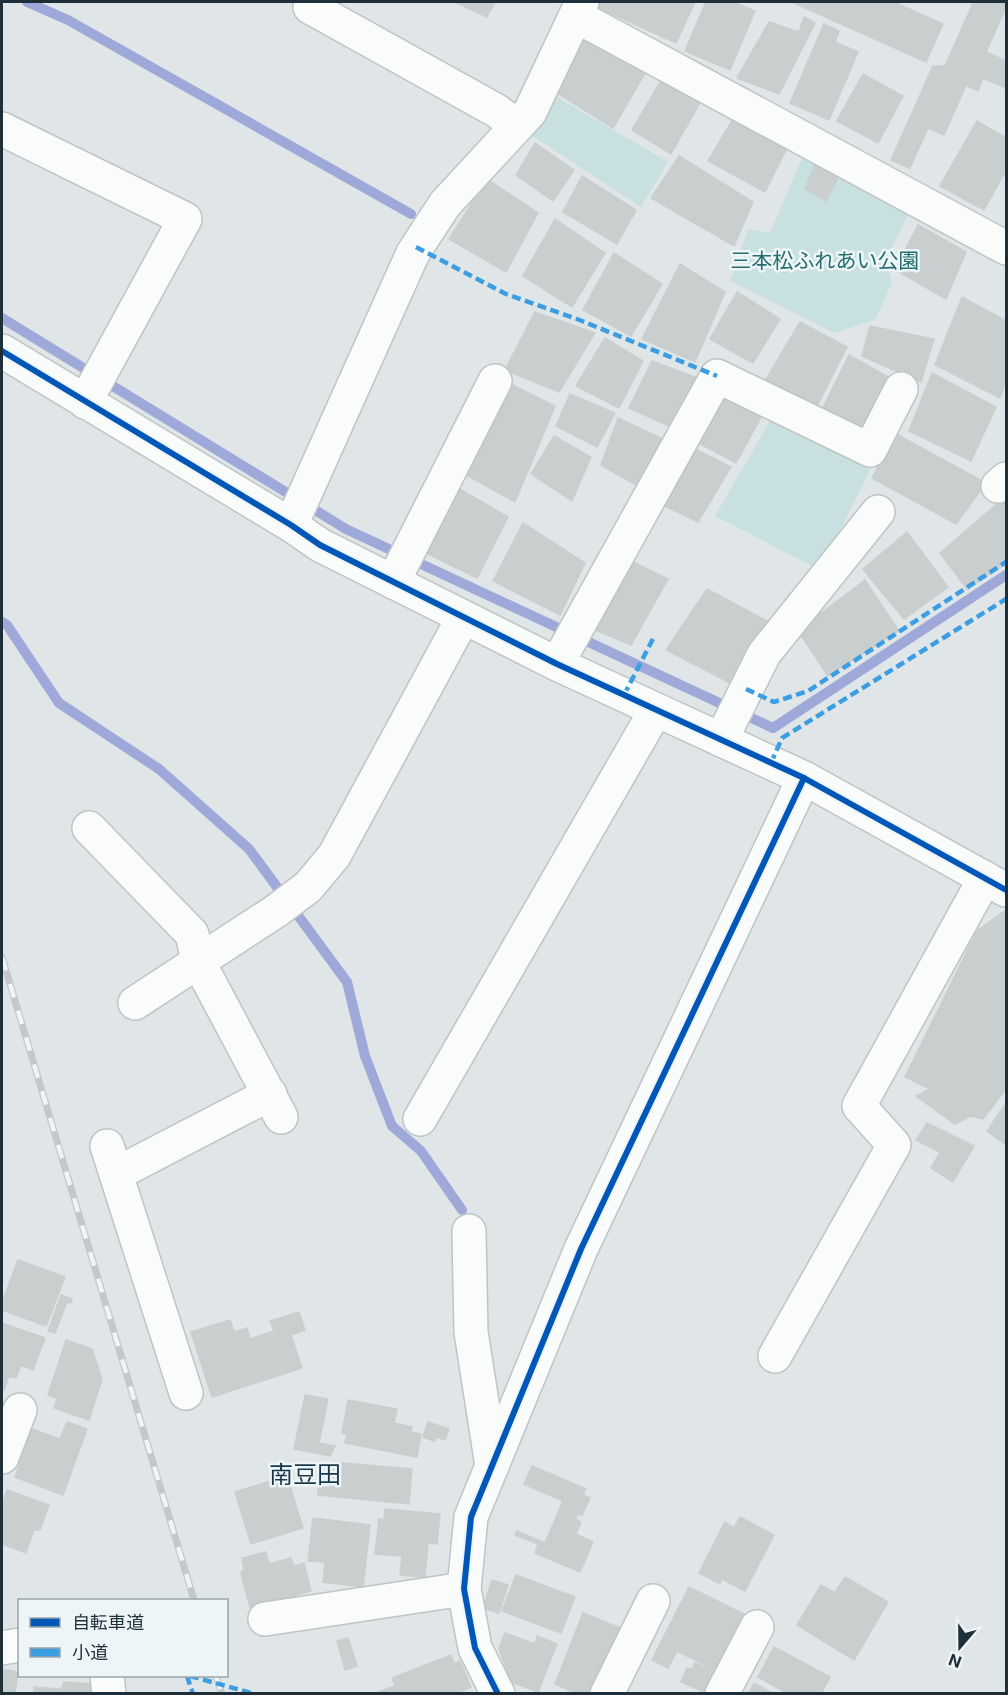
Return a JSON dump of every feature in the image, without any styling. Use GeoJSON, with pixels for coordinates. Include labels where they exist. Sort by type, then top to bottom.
{"type":"FeatureCollection","features":[{"type":"Feature","properties":{"kind":"street"},"geometry":{"type":"LineString","coordinates":[[310,7],[497,111],[517,126]]}},
{"type":"Feature","properties":{"kind":"street"},"geometry":{"type":"LineString","coordinates":[[291,525],[413,253],[445,204],[530,112],[579,9],[1006,248]]}},
{"type":"Feature","properties":{"kind":"street"},"geometry":{"type":"LineString","coordinates":[[2,129],[184,219],[85,402]]}},
{"type":"Feature","properties":{"kind":"street"},"geometry":{"type":"LineString","coordinates":[[2,351],[291,525],[320,545],[557,664],[656,710],[723,736],[996,884],[859,1106],[894,1145],[775,1356]]}},
{"type":"Feature","properties":{"kind":"street"},"geometry":{"type":"LineString","coordinates":[[557,664],[717,376],[870,450],[901,389]]}},
{"type":"Feature","properties":{"kind":"street"},"geometry":{"type":"LineString","coordinates":[[393,582],[495,381]]}},
{"type":"Feature","properties":{"kind":"street"},"geometry":{"type":"LineString","coordinates":[[723,736],[764,654],[878,512]]}},
{"type":"Feature","properties":{"kind":"street"},"geometry":{"type":"LineString","coordinates":[[135,1003],[308,887],[334,855],[463,618]]}},
{"type":"Feature","properties":{"kind":"street"},"geometry":{"type":"LineString","coordinates":[[420,1119],[656,710]]}},
{"type":"Feature","properties":{"kind":"street"},"geometry":{"type":"LineString","coordinates":[[498,1694],[475,1648],[464,1588],[471,1517],[581,1249],[804,778]]}},
{"type":"Feature","properties":{"kind":"street"},"geometry":{"type":"LineString","coordinates":[[89,828],[192,934],[198,961],[276,1105],[111,1160],[186,1393]]}},
{"type":"Feature","properties":{"kind":"street"},"geometry":{"type":"LineString","coordinates":[[469,1231],[471,1332],[492,1466]]}},
{"type":"Feature","properties":{"kind":"street"},"geometry":{"type":"LineString","coordinates":[[2,1457],[20,1410]]}},
{"type":"Feature","properties":{"kind":"street"},"geometry":{"type":"LineString","coordinates":[[265,1618],[464,1588]]}},
{"type":"Feature","properties":{"kind":"street"},"geometry":{"type":"LineString","coordinates":[[607,1694],[653,1601]]}},
{"type":"Feature","properties":{"kind":"street"},"geometry":{"type":"LineString","coordinates":[[722,1694],[758,1627]]}},
{"type":"Feature","properties":{"kind":"street"},"geometry":{"type":"LineString","coordinates":[[2,1647],[18,1645]]}},
{"type":"Feature","properties":{"kind":"street"},"geometry":{"type":"LineString","coordinates":[[107,1677],[109,1694]]}},
{"type":"Feature","properties":{"kind":"green space"},"geometry":{"type":"Polygon","coordinates":[[[552,94],[668,162],[641,207],[531,135],[552,94]]]}},
{"type":"Feature","properties":{"kind":"green space","name":"三本松ふれあい公園"},"geometry":{"type":"Polygon","coordinates":[[[806,148],[914,203],[886,259],[892,283],[875,320],[834,333],[730,281],[748,229],[770,233],[806,148]]]}},
{"type":"Feature","properties":{"kind":"green space"},"geometry":{"type":"Polygon","coordinates":[[[771,419],[871,468],[820,570],[715,516],[771,419]]]}},
{"type":"Feature","properties":{"kind":"building"},"geometry":{"type":"Polygon","coordinates":[[[455,2],[495,2],[487,17],[455,2]]]}},
{"type":"Feature","properties":{"kind":"building"},"geometry":{"type":"Polygon","coordinates":[[[599,2],[695,2],[676,43],[597,7],[599,2]]]}},
{"type":"Feature","properties":{"kind":"building"},"geometry":{"type":"Polygon","coordinates":[[[706,2],[733,2],[755,11],[730,70],[685,51],[706,2]]]}},
{"type":"Feature","properties":{"kind":"building"},"geometry":{"type":"Polygon","coordinates":[[[792,2],[894,2],[943,24],[926,62],[792,2]]]}},
{"type":"Feature","properties":{"kind":"building"},"geometry":{"type":"Polygon","coordinates":[[[969,2],[1006,2],[1006,7],[986,52],[1006,61],[1006,88],[983,78],[978,91],[966,85],[944,135],[928,128],[910,168],[891,160],[933,66],[945,66],[973,3],[969,2]]]}},
{"type":"Feature","properties":{"kind":"building"},"geometry":{"type":"Polygon","coordinates":[[[804,17],[815,23],[779,94],[737,78],[769,22],[799,32],[804,17]]]}},
{"type":"Feature","properties":{"kind":"building"},"geometry":{"type":"Polygon","coordinates":[[[824,24],[839,31],[835,42],[858,52],[829,120],[790,103],[824,24]]]}},
{"type":"Feature","properties":{"kind":"building"},"geometry":{"type":"Polygon","coordinates":[[[584,34],[647,70],[613,128],[554,91],[584,34]]]}},
{"type":"Feature","properties":{"kind":"building"},"geometry":{"type":"Polygon","coordinates":[[[863,74],[903,96],[878,143],[837,121],[863,74]]]}},
{"type":"Feature","properties":{"kind":"building"},"geometry":{"type":"Polygon","coordinates":[[[663,77],[702,99],[671,154],[632,130],[663,77]]]}},
{"type":"Feature","properties":{"kind":"building"},"geometry":{"type":"Polygon","coordinates":[[[736,114],[789,144],[765,192],[708,161],[736,114]]]}},
{"type":"Feature","properties":{"kind":"building"},"geometry":{"type":"Polygon","coordinates":[[[977,121],[1006,138],[1006,170],[984,210],[940,186],[977,121]]]}},
{"type":"Feature","properties":{"kind":"building"},"geometry":{"type":"Polygon","coordinates":[[[535,143],[574,170],[553,201],[516,175],[535,143]]]}},
{"type":"Feature","properties":{"kind":"building"},"geometry":{"type":"Polygon","coordinates":[[[679,156],[753,202],[734,246],[651,198],[679,156]]]}},
{"type":"Feature","properties":{"kind":"building"},"geometry":{"type":"Polygon","coordinates":[[[816,162],[839,176],[826,201],[805,189],[816,162]]]}},
{"type":"Feature","properties":{"kind":"building"},"geometry":{"type":"Polygon","coordinates":[[[582,176],[636,210],[617,244],[563,212],[582,176]]]}},
{"type":"Feature","properties":{"kind":"building"},"geometry":{"type":"Polygon","coordinates":[[[487,179],[538,213],[506,272],[449,239],[487,179]]]}},
{"type":"Feature","properties":{"kind":"building"},"geometry":{"type":"Polygon","coordinates":[[[555,219],[605,253],[572,307],[523,276],[555,219]]]}},
{"type":"Feature","properties":{"kind":"building"},"geometry":{"type":"Polygon","coordinates":[[[918,225],[966,252],[946,299],[895,270],[918,225]]]}},
{"type":"Feature","properties":{"kind":"building"},"geometry":{"type":"Polygon","coordinates":[[[614,253],[662,284],[631,336],[583,310],[614,253]]]}},
{"type":"Feature","properties":{"kind":"building"},"geometry":{"type":"Polygon","coordinates":[[[680,264],[725,292],[695,362],[642,339],[680,264]]]}},
{"type":"Feature","properties":{"kind":"building"},"geometry":{"type":"Polygon","coordinates":[[[737,292],[780,319],[753,363],[710,339],[737,292]]]}},
{"type":"Feature","properties":{"kind":"building"},"geometry":{"type":"Polygon","coordinates":[[[962,297],[1006,321],[1006,381],[1000,398],[935,365],[962,297]]]}},
{"type":"Feature","properties":{"kind":"building"},"geometry":{"type":"Polygon","coordinates":[[[535,312],[595,333],[559,392],[505,370],[535,312]]]}},
{"type":"Feature","properties":{"kind":"building"},"geometry":{"type":"Polygon","coordinates":[[[800,322],[847,347],[817,406],[765,381],[800,322]]]}},
{"type":"Feature","properties":{"kind":"building"},"geometry":{"type":"Polygon","coordinates":[[[870,326],[934,339],[921,382],[862,356],[870,326]]]}},
{"type":"Feature","properties":{"kind":"building"},"geometry":{"type":"Polygon","coordinates":[[[605,338],[643,361],[619,408],[576,386],[605,338]]]}},
{"type":"Feature","properties":{"kind":"building"},"geometry":{"type":"Polygon","coordinates":[[[849,355],[897,382],[870,438],[820,414],[849,355]]]}},
{"type":"Feature","properties":{"kind":"building"},"geometry":{"type":"Polygon","coordinates":[[[652,361],[697,378],[671,427],[629,408],[652,361]]]}},
{"type":"Feature","properties":{"kind":"building"},"geometry":{"type":"Polygon","coordinates":[[[932,373],[996,407],[971,461],[909,431],[932,373]]]}},
{"type":"Feature","properties":{"kind":"building"},"geometry":{"type":"Polygon","coordinates":[[[505,381],[555,406],[515,502],[459,471],[505,381]]]}},
{"type":"Feature","properties":{"kind":"building"},"geometry":{"type":"Polygon","coordinates":[[[721,386],[765,410],[736,463],[691,439],[721,386]]]}},
{"type":"Feature","properties":{"kind":"building"},"geometry":{"type":"Polygon","coordinates":[[[570,394],[615,413],[597,447],[556,426],[570,394]]]}},
{"type":"Feature","properties":{"kind":"building"},"geometry":{"type":"Polygon","coordinates":[[[618,418],[663,439],[639,487],[601,465],[618,418]]]}},
{"type":"Feature","properties":{"kind":"building"},"geometry":{"type":"Polygon","coordinates":[[[896,434],[986,483],[956,524],[872,478],[896,434]]]}},
{"type":"Feature","properties":{"kind":"building"},"geometry":{"type":"Polygon","coordinates":[[[554,436],[591,457],[572,501],[531,474],[554,436]]]}},
{"type":"Feature","properties":{"kind":"building"},"geometry":{"type":"Polygon","coordinates":[[[689,446],[731,467],[698,522],[659,503],[689,446]]]}},
{"type":"Feature","properties":{"kind":"building"},"geometry":{"type":"Polygon","coordinates":[[[451,484],[508,517],[477,578],[420,550],[451,484]]]}},
{"type":"Feature","properties":{"kind":"building"},"geometry":{"type":"Polygon","coordinates":[[[1006,496],[1006,563],[967,589],[940,553],[1006,496]]]}},
{"type":"Feature","properties":{"kind":"building"},"geometry":{"type":"Polygon","coordinates":[[[523,523],[585,563],[560,615],[493,581],[523,523]]]}},
{"type":"Feature","properties":{"kind":"building"},"geometry":{"type":"Polygon","coordinates":[[[907,532],[948,587],[904,619],[863,569],[907,532]]]}},
{"type":"Feature","properties":{"kind":"building"},"geometry":{"type":"Polygon","coordinates":[[[629,560],[668,579],[631,645],[588,627],[629,560]]]}},
{"type":"Feature","properties":{"kind":"building"},"geometry":{"type":"Polygon","coordinates":[[[865,580],[899,631],[828,676],[798,631],[865,580]]]}},
{"type":"Feature","properties":{"kind":"building"},"geometry":{"type":"Polygon","coordinates":[[[707,589],[769,622],[738,687],[666,650],[707,589]]]}},
{"type":"Feature","properties":{"kind":"building"},"geometry":{"type":"Polygon","coordinates":[[[1006,910],[1006,1089],[983,1119],[970,1116],[955,1124],[916,1096],[930,1089],[905,1077],[977,931],[1006,910]]]}},
{"type":"Feature","properties":{"kind":"building"},"geometry":{"type":"Polygon","coordinates":[[[1006,1103],[1006,1145],[987,1131],[1006,1103]]]}},
{"type":"Feature","properties":{"kind":"building"},"geometry":{"type":"Polygon","coordinates":[[[927,1123],[974,1146],[953,1182],[931,1168],[940,1152],[916,1140],[927,1123]]]}},
{"type":"Feature","properties":{"kind":"building"},"geometry":{"type":"Polygon","coordinates":[[[18,1260],[65,1277],[46,1326],[2,1310],[2,1303],[18,1260]]]}},
{"type":"Feature","properties":{"kind":"building"},"geometry":{"type":"Polygon","coordinates":[[[61,1295],[72,1299],[71,1303],[67,1302],[55,1333],[48,1331],[61,1295]]]}},
{"type":"Feature","properties":{"kind":"building"},"geometry":{"type":"Polygon","coordinates":[[[299,1312],[305,1330],[291,1335],[302,1368],[212,1397],[191,1332],[230,1320],[234,1332],[247,1328],[250,1339],[274,1331],[270,1321],[299,1312]]]}},
{"type":"Feature","properties":{"kind":"building"},"geometry":{"type":"Polygon","coordinates":[[[2,1323],[45,1338],[33,1370],[21,1365],[16,1378],[9,1376],[4,1390],[2,1389],[2,1323]]]}},
{"type":"Feature","properties":{"kind":"building"},"geometry":{"type":"Polygon","coordinates":[[[66,1340],[92,1349],[102,1379],[89,1420],[54,1408],[57,1398],[48,1395],[66,1340]]]}},
{"type":"Feature","properties":{"kind":"building"},"geometry":{"type":"Polygon","coordinates":[[[305,1395],[328,1399],[319,1443],[335,1446],[330,1456],[294,1449],[305,1395]]]}},
{"type":"Feature","properties":{"kind":"building"},"geometry":{"type":"Polygon","coordinates":[[[348,1400],[397,1409],[394,1423],[412,1427],[411,1432],[421,1434],[417,1457],[345,1443],[347,1434],[342,1433],[348,1400]]]}},
{"type":"Feature","properties":{"kind":"building"},"geometry":{"type":"Polygon","coordinates":[[[67,1422],[87,1429],[63,1495],[15,1477],[32,1429],[60,1439],[67,1422]]]}},
{"type":"Feature","properties":{"kind":"building"},"geometry":{"type":"Polygon","coordinates":[[[428,1422],[449,1429],[445,1440],[436,1437],[434,1441],[423,1437],[428,1422]]]}},
{"type":"Feature","properties":{"kind":"building"},"geometry":{"type":"Polygon","coordinates":[[[332,1462],[412,1469],[409,1504],[318,1495],[318,1487],[330,1488],[332,1462]]]}},
{"type":"Feature","properties":{"kind":"building"},"geometry":{"type":"Polygon","coordinates":[[[532,1466],[586,1489],[583,1495],[590,1498],[582,1515],[578,1514],[575,1519],[581,1522],[576,1534],[593,1542],[580,1572],[535,1553],[538,1544],[515,1535],[517,1531],[545,1543],[563,1501],[524,1484],[532,1466]]]}},
{"type":"Feature","properties":{"kind":"building"},"geometry":{"type":"Polygon","coordinates":[[[287,1476],[303,1528],[251,1544],[235,1492],[287,1476]]]}},
{"type":"Feature","properties":{"kind":"building"},"geometry":{"type":"Polygon","coordinates":[[[7,1490],[49,1505],[40,1530],[34,1530],[26,1553],[2,1544],[2,1505],[7,1490]]]}},
{"type":"Feature","properties":{"kind":"building"},"geometry":{"type":"Polygon","coordinates":[[[385,1509],[440,1514],[437,1544],[428,1543],[425,1577],[400,1575],[402,1556],[375,1554],[379,1519],[384,1520],[385,1509]]]}},
{"type":"Feature","properties":{"kind":"building"},"geometry":{"type":"Polygon","coordinates":[[[740,1517],[774,1535],[745,1591],[722,1579],[720,1584],[699,1573],[725,1522],[734,1528],[740,1517]]]}},
{"type":"Feature","properties":{"kind":"building"},"geometry":{"type":"Polygon","coordinates":[[[313,1518],[370,1525],[363,1587],[323,1582],[325,1562],[308,1561],[313,1518]]]}},
{"type":"Feature","properties":{"kind":"building"},"geometry":{"type":"Polygon","coordinates":[[[266,1552],[269,1564],[291,1558],[294,1566],[304,1563],[311,1591],[250,1608],[241,1573],[244,1569],[242,1558],[266,1552]]]}},
{"type":"Feature","properties":{"kind":"building"},"geometry":{"type":"Polygon","coordinates":[[[516,1575],[575,1597],[561,1633],[502,1611],[516,1575]]]}},
{"type":"Feature","properties":{"kind":"building"},"geometry":{"type":"Polygon","coordinates":[[[845,1577],[888,1602],[854,1660],[797,1625],[821,1585],[835,1593],[845,1577]]]}},
{"type":"Feature","properties":{"kind":"building"},"geometry":{"type":"Polygon","coordinates":[[[492,1580],[508,1585],[499,1613],[483,1608],[492,1580]]]}},
{"type":"Feature","properties":{"kind":"building"},"geometry":{"type":"Polygon","coordinates":[[[689,1587],[750,1617],[721,1673],[677,1651],[668,1668],[652,1660],[689,1587]]]}},
{"type":"Feature","properties":{"kind":"building"},"geometry":{"type":"Polygon","coordinates":[[[583,1613],[625,1630],[597,1694],[577,1694],[555,1684],[583,1613]]]}},
{"type":"Feature","properties":{"kind":"building"},"geometry":{"type":"Polygon","coordinates":[[[505,1633],[535,1644],[537,1636],[557,1644],[538,1692],[511,1682],[499,1648],[505,1633]]]}},
{"type":"Feature","properties":{"kind":"building"},"geometry":{"type":"Polygon","coordinates":[[[348,1638],[357,1666],[345,1670],[337,1641],[348,1638]]]}},
{"type":"Feature","properties":{"kind":"building"},"geometry":{"type":"Polygon","coordinates":[[[774,1647],[830,1677],[821,1694],[788,1694],[758,1677],[774,1647]]]}},
{"type":"Feature","properties":{"kind":"building"},"geometry":{"type":"Polygon","coordinates":[[[451,1655],[454,1664],[460,1661],[471,1687],[455,1694],[379,1694],[378,1692],[395,1686],[392,1678],[451,1655]]]}},
{"type":"Feature","properties":{"kind":"building"},"geometry":{"type":"Polygon","coordinates":[[[695,1663],[723,1675],[709,1694],[681,1682],[687,1668],[692,1669],[695,1663]]]}},
{"type":"Feature","properties":{"kind":"building"},"geometry":{"type":"Polygon","coordinates":[[[2,1669],[18,1672],[15,1694],[2,1694],[2,1669]]]}},
{"type":"Feature","properties":{"kind":"building"},"geometry":{"type":"Polygon","coordinates":[[[64,1682],[95,1684],[94,1694],[34,1694],[34,1687],[61,1689],[64,1682]]]}},
{"type":"Feature","properties":{"kind":"building"},"geometry":{"type":"Polygon","coordinates":[[[754,1683],[774,1694],[748,1694],[754,1683]]]}},
{"type":"Feature","properties":{"kind":"waterway"},"geometry":{"type":"LineString","coordinates":[[27,2],[68,20],[411,214]]}},
{"type":"Feature","properties":{"kind":"waterway"},"geometry":{"type":"LineString","coordinates":[[2,318],[346,529],[773,728],[1006,575]]}},
{"type":"Feature","properties":{"kind":"waterway"},"geometry":{"type":"LineString","coordinates":[[2,622],[7,625],[59,703],[159,769],[249,849],[347,982],[365,1056],[392,1126],[421,1151],[462,1210]]}},
{"type":"Feature","properties":{"kind":"railway"},"geometry":{"type":"LineString","coordinates":[[2,957],[194,1599]]}},
{"type":"Feature","properties":{"kind":"railway"},"geometry":{"type":"LineString","coordinates":[[216,1677],[222,1694]]}},
{"type":"Feature","properties":{"kind":"marked path"},"geometry":{"type":"LineString","coordinates":[[416,247],[506,294],[577,319],[717,376]]}},
{"type":"Feature","properties":{"kind":"marked path"},"geometry":{"type":"LineString","coordinates":[[746,689],[774,702],[808,691],[1006,562]]}},
{"type":"Feature","properties":{"kind":"marked path"},"geometry":{"type":"LineString","coordinates":[[771,763],[782,738],[1006,599]]}},
{"type":"Feature","properties":{"kind":"marked path"},"geometry":{"type":"LineString","coordinates":[[624,695],[655,635]]}},
{"type":"Feature","properties":{"kind":"marked path"},"geometry":{"type":"LineString","coordinates":[[187,1677],[193,1694]]}},
{"type":"Feature","properties":{"kind":"marked path"},"geometry":{"type":"LineString","coordinates":[[194,1677],[255,1694]]}},
{"type":"Feature","properties":{"kind":"cycle path"},"geometry":{"type":"LineString","coordinates":[[2,351],[291,525],[320,545],[557,664],[804,778],[1006,890]]}},
{"type":"Feature","properties":{"kind":"cycle path"},"geometry":{"type":"LineString","coordinates":[[498,1694],[475,1648],[464,1589],[471,1517],[581,1249],[804,778]]}},
{"type":"Feature","properties":{"kind":"district","name":"南豆田"},"geometry":{"type":"Point","coordinates":[305,1474]}}]}
